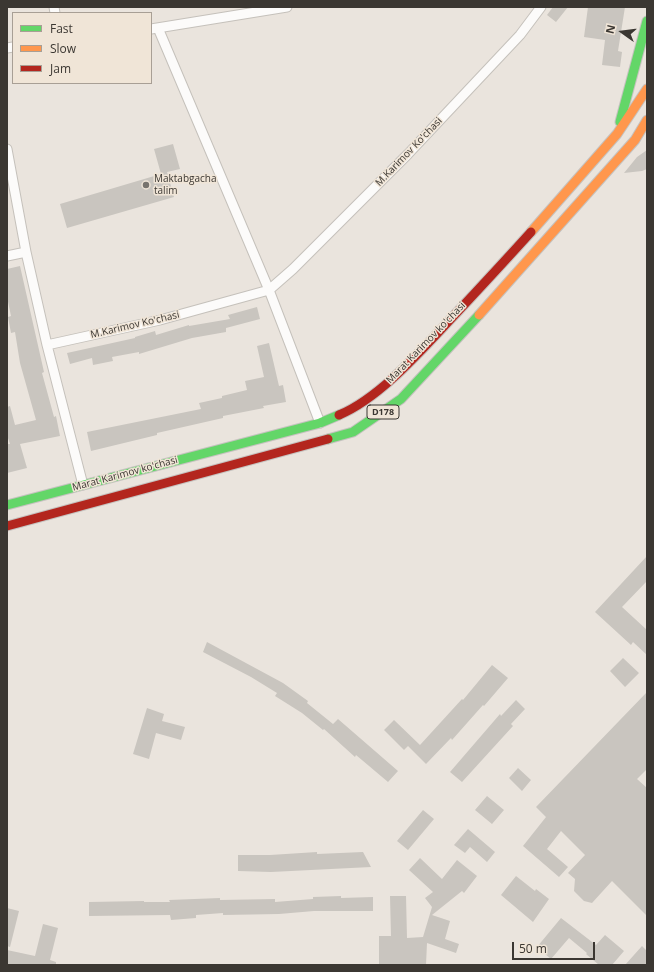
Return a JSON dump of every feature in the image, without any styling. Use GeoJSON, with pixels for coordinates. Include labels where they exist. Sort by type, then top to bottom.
{"type":"FeatureCollection","features":[{"type":"Feature","properties":{"kind":"main road"},"geometry":{"type":"LineString","coordinates":[[617,134],[647,21]]}},
{"type":"Feature","properties":{"kind":"main road","name":"Marat Karimov ko'chasi"},"geometry":{"type":"LineString","coordinates":[[7,505],[320,423],[347,412],[378,391],[417,355],[506,260],[617,134],[647,89]]}},
{"type":"Feature","properties":{"kind":"main road","name":"Marat Karimov ko'chasi"},"geometry":{"type":"LineString","coordinates":[[7,526],[354,432],[401,399],[507,284],[635,140],[647,120]]}},
{"type":"Feature","properties":{"kind":"main road"},"geometry":{"type":"LineString","coordinates":[[635,140],[647,136]]}},
{"type":"Feature","properties":{"kind":"street"},"geometry":{"type":"LineString","coordinates":[[287,7],[155,28],[269,290],[320,423]]}},
{"type":"Feature","properties":{"kind":"street","name":"M.Karimov Ko'chasi"},"geometry":{"type":"LineString","coordinates":[[47,345],[160,320],[269,290],[293,269],[408,154],[520,35],[541,7]]}},
{"type":"Feature","properties":{"kind":"street"},"geometry":{"type":"LineString","coordinates":[[7,149],[26,252],[47,345],[83,485]]}},
{"type":"Feature","properties":{"kind":"street"},"geometry":{"type":"LineString","coordinates":[[7,256],[26,252]]}},
{"type":"Feature","properties":{"kind":"building"},"geometry":{"type":"Polygon","coordinates":[[[553,7],[568,7],[556,22],[547,15],[553,7]]]}},
{"type":"Feature","properties":{"kind":"building"},"geometry":{"type":"Polygon","coordinates":[[[588,7],[625,7],[618,51],[622,52],[620,67],[602,65],[605,40],[584,37],[588,7]]]}},
{"type":"Feature","properties":{"kind":"building","name":"Maktabgacha talim"},"geometry":{"type":"Polygon","coordinates":[[[173,144],[180,169],[167,172],[174,197],[67,228],[60,204],[161,174],[154,149],[173,144]]]}},
{"type":"Feature","properties":{"kind":"building"},"geometry":{"type":"Polygon","coordinates":[[[647,150],[647,169],[624,173],[637,157],[647,150]]]}},
{"type":"Feature","properties":{"kind":"building"},"geometry":{"type":"Polygon","coordinates":[[[20,266],[44,372],[42,373],[54,417],[56,416],[60,436],[20,444],[27,468],[7,473],[7,444],[10,444],[7,435],[7,407],[10,406],[15,425],[36,420],[20,363],[15,332],[11,333],[8,317],[11,316],[7,297],[7,269],[20,266]]]}},
{"type":"Feature","properties":{"kind":"building"},"geometry":{"type":"Polygon","coordinates":[[[257,307],[260,319],[226,328],[226,332],[192,338],[139,354],[139,352],[112,357],[113,361],[93,365],[92,358],[70,364],[67,353],[135,338],[155,331],[156,335],[189,325],[230,319],[228,315],[257,307]]]}},
{"type":"Feature","properties":{"kind":"building"},"geometry":{"type":"Polygon","coordinates":[[[269,343],[279,386],[283,385],[286,402],[223,416],[223,418],[157,433],[157,435],[91,451],[87,432],[201,409],[199,403],[247,390],[245,381],[264,377],[257,346],[269,343]]]}},
{"type":"Feature","properties":{"kind":"building"},"geometry":{"type":"Polygon","coordinates":[[[647,556],[647,581],[622,607],[647,630],[647,655],[633,642],[631,645],[595,612],[647,556]]]}},
{"type":"Feature","properties":{"kind":"building"},"geometry":{"type":"Polygon","coordinates":[[[207,642],[283,683],[308,701],[307,703],[333,724],[338,719],[398,771],[388,782],[356,755],[355,757],[324,729],[323,730],[302,713],[275,696],[277,693],[251,677],[203,652],[207,642]]]}},
{"type":"Feature","properties":{"kind":"building"},"geometry":{"type":"Polygon","coordinates":[[[623,658],[639,673],[625,687],[610,671],[623,658]]]}},
{"type":"Feature","properties":{"kind":"building"},"geometry":{"type":"Polygon","coordinates":[[[492,665],[508,678],[452,740],[451,738],[426,764],[408,746],[404,750],[384,730],[394,720],[420,745],[462,699],[463,700],[492,665]]]}},
{"type":"Feature","properties":{"kind":"building"},"geometry":{"type":"Polygon","coordinates":[[[647,692],[647,769],[637,779],[647,788],[647,916],[612,881],[592,903],[584,901],[574,891],[575,879],[568,873],[585,855],[561,831],[547,849],[568,867],[559,877],[523,846],[546,817],[536,807],[647,692]]]}},
{"type":"Feature","properties":{"kind":"building"},"geometry":{"type":"Polygon","coordinates":[[[516,700],[525,709],[511,724],[513,726],[462,782],[450,772],[500,714],[501,716],[516,700]]]}},
{"type":"Feature","properties":{"kind":"building"},"geometry":{"type":"Polygon","coordinates":[[[147,708],[164,714],[162,721],[185,727],[181,740],[156,733],[149,759],[133,754],[147,708]]]}},
{"type":"Feature","properties":{"kind":"building"},"geometry":{"type":"Polygon","coordinates":[[[518,768],[531,780],[522,791],[509,778],[518,768]]]}},
{"type":"Feature","properties":{"kind":"building"},"geometry":{"type":"Polygon","coordinates":[[[487,796],[504,810],[492,824],[475,810],[487,796]]]}},
{"type":"Feature","properties":{"kind":"building"},"geometry":{"type":"Polygon","coordinates":[[[423,810],[434,819],[408,850],[397,841],[423,810]]]}},
{"type":"Feature","properties":{"kind":"building"},"geometry":{"type":"Polygon","coordinates":[[[468,829],[495,852],[487,862],[470,847],[465,853],[454,845],[468,829]]]}},
{"type":"Feature","properties":{"kind":"building"},"geometry":{"type":"Polygon","coordinates":[[[317,852],[317,854],[363,852],[371,867],[271,872],[238,871],[238,855],[270,855],[317,852]]]}},
{"type":"Feature","properties":{"kind":"building"},"geometry":{"type":"Polygon","coordinates":[[[420,858],[442,879],[457,860],[477,876],[464,893],[462,891],[432,915],[450,921],[445,939],[459,944],[456,953],[427,943],[426,965],[379,965],[379,936],[391,936],[390,896],[406,896],[407,938],[423,937],[432,907],[425,898],[433,892],[409,870],[420,858]]]}},
{"type":"Feature","properties":{"kind":"building"},"geometry":{"type":"Polygon","coordinates":[[[516,876],[535,891],[536,889],[549,899],[533,922],[501,895],[516,876]]]}},
{"type":"Feature","properties":{"kind":"building"},"geometry":{"type":"Polygon","coordinates":[[[341,896],[341,898],[373,897],[373,911],[314,911],[279,914],[223,915],[223,913],[196,915],[196,918],[171,920],[170,915],[89,916],[89,902],[170,902],[169,900],[220,898],[220,900],[275,899],[275,902],[313,899],[313,897],[341,896]]]}},
{"type":"Feature","properties":{"kind":"building"},"geometry":{"type":"Polygon","coordinates":[[[7,908],[19,911],[10,947],[7,946],[7,908]]]}},
{"type":"Feature","properties":{"kind":"building"},"geometry":{"type":"Polygon","coordinates":[[[561,918],[596,945],[605,935],[624,951],[612,965],[599,965],[569,938],[551,959],[537,947],[561,918]]]}},
{"type":"Feature","properties":{"kind":"building"},"geometry":{"type":"Polygon","coordinates":[[[43,924],[58,928],[50,960],[56,962],[56,965],[7,965],[7,950],[35,956],[43,924]]]}},
{"type":"Feature","properties":{"kind":"building"},"geometry":{"type":"Polygon","coordinates":[[[642,946],[647,951],[647,965],[625,965],[642,946]]]}},
{"type":"Feature","properties":{"kind":"traffic: fast"},"geometry":{"type":"LineString","coordinates":[[620,122],[647,21]]}},
{"type":"Feature","properties":{"kind":"traffic: fast"},"geometry":{"type":"LineString","coordinates":[[328,439],[353,432],[401,399],[479,315]]}},
{"type":"Feature","properties":{"kind":"traffic: fast"},"geometry":{"type":"LineString","coordinates":[[7,505],[320,423],[339,415]]}},
{"type":"Feature","properties":{"kind":"traffic: slow"},"geometry":{"type":"LineString","coordinates":[[531,232],[617,134],[647,89]]}},
{"type":"Feature","properties":{"kind":"traffic: slow"},"geometry":{"type":"LineString","coordinates":[[479,315],[635,140],[647,120]]}},
{"type":"Feature","properties":{"kind":"traffic: jam"},"geometry":{"type":"LineString","coordinates":[[339,415],[354,408],[383,387],[411,361],[531,232]]}},
{"type":"Feature","properties":{"kind":"traffic: jam"},"geometry":{"type":"LineString","coordinates":[[7,526],[328,439]]}},
{"type":"Feature","properties":{"kind":"place","name":"Maktabgacha talim"},"geometry":{"type":"Point","coordinates":[146,185]}}]}
